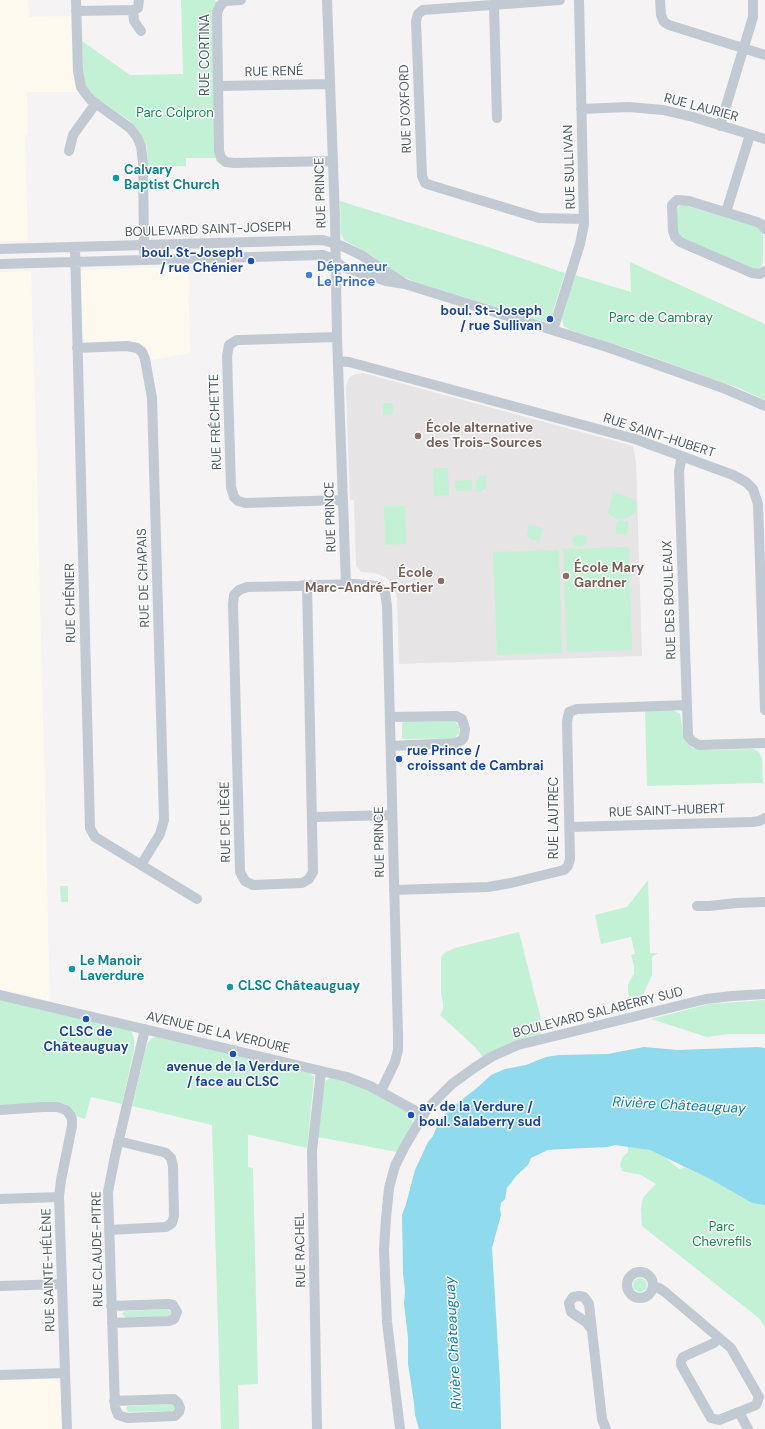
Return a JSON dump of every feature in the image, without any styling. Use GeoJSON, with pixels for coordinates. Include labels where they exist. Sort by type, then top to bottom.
{"type":"FeatureCollection","features":[{"type":"Feature","properties":{"kind":"street"},"geometry":{"type":"LineString","coordinates":[[76,0],[79,80],[86,94],[130,128],[139,141],[142,157],[144,260]]}},
{"type":"Feature","properties":{"kind":"street"},"geometry":{"type":"LineString","coordinates":[[76,11],[133,10],[138,8],[139,0]]}},
{"type":"Feature","properties":{"kind":"street","name":"RUE CORTINA"},"geometry":{"type":"LineString","coordinates":[[241,0],[226,1],[222,3],[218,9],[219,151],[223,160],[234,163],[333,161]]}},
{"type":"Feature","properties":{"kind":"street","name":"RUE PRINCE"},"geometry":{"type":"LineString","coordinates":[[327,0],[346,584],[374,585],[380,587],[386,595],[398,1050],[393,1068],[381,1091]]}},
{"type":"Feature","properties":{"kind":"street","name":"RUE D'OXFORD"},"geometry":{"type":"LineString","coordinates":[[560,0],[423,10],[419,12],[416,16],[422,179],[430,185],[538,218],[584,219]]}},
{"type":"Feature","properties":{"kind":"street","name":"RUE SULLIVAN"},"geometry":{"type":"LineString","coordinates":[[553,330],[582,238],[584,219],[579,0]]}},
{"type":"Feature","properties":{"kind":"street"},"geometry":{"type":"LineString","coordinates":[[660,0],[661,16],[664,22],[669,25],[765,55]]}},
{"type":"Feature","properties":{"kind":"street"},"geometry":{"type":"LineString","coordinates":[[720,126],[753,17],[753,0]]}},
{"type":"Feature","properties":{"kind":"street"},"geometry":{"type":"LineString","coordinates":[[494,5],[497,118]]}},
{"type":"Feature","properties":{"kind":"street"},"geometry":{"type":"LineString","coordinates":[[133,10],[134,21],[141,31]]}},
{"type":"Feature","properties":{"kind":"street","name":"RUE RENÉ"},"geometry":{"type":"LineString","coordinates":[[219,86],[330,84]]}},
{"type":"Feature","properties":{"kind":"street"},"geometry":{"type":"LineString","coordinates":[[69,151],[73,135],[96,103]]}},
{"type":"Feature","properties":{"kind":"street","name":"RUE LAURIER"},"geometry":{"type":"LineString","coordinates":[[582,109],[629,107],[657,109],[682,114],[765,139]]}},
{"type":"Feature","properties":{"kind":"street"},"geometry":{"type":"LineString","coordinates":[[726,212],[750,135]]}},
{"type":"Feature","properties":{"kind":"street"},"geometry":{"type":"LineString","coordinates":[[764,274],[752,273],[677,240],[674,234],[671,208],[675,201],[689,201],[760,223],[765,229]]}},
{"type":"Feature","properties":{"kind":"street","name":"BOULEVARD SAINT-JOSEPH"},"geometry":{"type":"LineString","coordinates":[[0,249],[323,240],[368,259],[405,284]]}},
{"type":"Feature","properties":{"kind":"street","name":"RUE CHÉNIER"},"geometry":{"type":"LineString","coordinates":[[75,247],[90,828],[95,837],[198,899]]}},
{"type":"Feature","properties":{"kind":"street"},"geometry":{"type":"LineString","coordinates":[[26,248],[26,263]]}},
{"type":"Feature","properties":{"kind":"street","name":"BOULEVARD SAINT-JOSEPH"},"geometry":{"type":"LineString","coordinates":[[0,264],[323,255],[343,267],[378,278],[405,284],[637,357],[723,388],[765,406]]}},
{"type":"Feature","properties":{"kind":"street","name":"RUE FRÉCHETTE"},"geometry":{"type":"LineString","coordinates":[[337,337],[236,340],[229,345],[227,356],[231,479],[234,497],[245,503],[344,500]]}},
{"type":"Feature","properties":{"kind":"street","name":"RUE DE CHAPAIS"},"geometry":{"type":"LineString","coordinates":[[77,348],[127,346],[137,348],[142,352],[145,359],[152,398],[164,820],[160,834],[141,865]]}},
{"type":"Feature","properties":{"kind":"street","name":"RUE SAINT-HUBERT"},"geometry":{"type":"LineString","coordinates":[[338,360],[635,439],[742,479],[750,485],[757,498],[758,509],[765,710]]}},
{"type":"Feature","properties":{"kind":"street","name":"RUE DES BOULEAUX"},"geometry":{"type":"LineString","coordinates":[[682,456],[679,473],[687,731],[690,739],[699,745],[765,743]]}},
{"type":"Feature","properties":{"kind":"street","name":"RUE DE LIÈGE"},"geometry":{"type":"LineString","coordinates":[[307,586],[314,868],[310,879],[306,882],[297,884],[254,885],[245,881],[240,872],[234,599],[236,592],[247,587],[346,584]]}},
{"type":"Feature","properties":{"kind":"street","name":"RUE LAUTREC"},"geometry":{"type":"LineString","coordinates":[[394,890],[488,887],[560,871],[568,866],[570,859],[567,722],[569,712],[577,708],[687,705]]}},
{"type":"Feature","properties":{"kind":"street"},"geometry":{"type":"LineString","coordinates":[[390,717],[456,716],[462,719],[465,729],[464,737],[456,743],[391,746]]}},
{"type":"Feature","properties":{"kind":"street"},"geometry":{"type":"LineString","coordinates":[[313,817],[392,815]]}},
{"type":"Feature","properties":{"kind":"street","name":"RUE SAINT-HUBERT"},"geometry":{"type":"LineString","coordinates":[[570,827],[752,822],[765,818]]}},
{"type":"Feature","properties":{"kind":"street"},"geometry":{"type":"LineString","coordinates":[[697,906],[765,902]]}},
{"type":"Feature","properties":{"kind":"street","name":"BOULEVARD SALABERRY SUD"},"geometry":{"type":"LineString","coordinates":[[400,1429],[387,1322],[384,1250],[386,1218],[389,1188],[395,1166],[423,1115],[442,1093],[465,1074],[485,1060],[518,1045],[706,1000],[732,996],[765,994]]}},
{"type":"Feature","properties":{"kind":"street","name":"AVENUE DE LA VERDURE"},"geometry":{"type":"LineString","coordinates":[[0,995],[321,1070],[356,1080],[381,1091],[423,1115]]}},
{"type":"Feature","properties":{"kind":"street","name":"RUE CLAUDE-PITRE"},"geometry":{"type":"LineString","coordinates":[[114,1401],[174,1399],[180,1408],[179,1412],[175,1416],[127,1418],[116,1413],[114,1401],[108,1192],[118,1141],[145,1029]]}},
{"type":"Feature","properties":{"kind":"street","name":"RUE RACHEL"},"geometry":{"type":"LineString","coordinates":[[317,1429],[312,1151],[321,1070]]}},
{"type":"Feature","properties":{"kind":"street","name":"RUE SAINTE-HÉLÈNE"},"geometry":{"type":"LineString","coordinates":[[0,1110],[50,1107],[61,1108],[68,1113],[72,1119],[59,1197],[67,1429]]}},
{"type":"Feature","properties":{"kind":"street"},"geometry":{"type":"LineString","coordinates":[[109,1230],[166,1227],[172,1223],[174,1216],[173,1166],[171,1158],[162,1152],[118,1141]]}},
{"type":"Feature","properties":{"kind":"street"},"geometry":{"type":"LineString","coordinates":[[0,1199],[59,1197]]}},
{"type":"Feature","properties":{"kind":"street"},"geometry":{"type":"LineString","coordinates":[[0,1286],[62,1284]]}},
{"type":"Feature","properties":{"kind":"street"},"geometry":{"type":"LineString","coordinates":[[653,1287],[659,1288],[665,1292],[731,1348],[759,1398],[756,1405],[719,1420],[711,1418],[681,1365],[681,1361],[683,1357],[714,1343],[719,1338]]}},
{"type":"Feature","properties":{"kind":"street"},"geometry":{"type":"LineString","coordinates":[[111,1306],[168,1304],[173,1305],[177,1312],[174,1319],[169,1321],[112,1323]]}},
{"type":"Feature","properties":{"kind":"street"},"geometry":{"type":"LineString","coordinates":[[592,1330],[602,1419],[606,1429]]}},
{"type":"Feature","properties":{"kind":"street"},"geometry":{"type":"LineString","coordinates":[[0,1375],[65,1373]]}},
{"type":"Feature","properties":{"kind":"street"},"geometry":{"type":"LineString","coordinates":[[739,1412],[748,1429]]}},
{"type":"Feature","properties":{"kind":"shaded area"},"geometry":{"type":"Polygon","coordinates":[[[0,0],[28,0],[29,17],[71,16],[73,68],[75,86],[78,92],[27,92],[28,135],[25,135],[28,241],[0,241],[0,0]]]}},
{"type":"Feature","properties":{"kind":"shaded area"},"geometry":{"type":"Polygon","coordinates":[[[188,266],[190,353],[152,360],[146,348],[136,342],[89,342],[84,339],[82,336],[80,274],[83,270],[188,266]]]}},
{"type":"Feature","properties":{"kind":"shaded area"},"geometry":{"type":"Polygon","coordinates":[[[31,271],[50,1001],[0,989],[0,272],[31,271]]]}},
{"type":"Feature","properties":{"kind":"shaded area"},"geometry":{"type":"Polygon","coordinates":[[[363,373],[633,446],[636,462],[642,656],[399,664],[397,598],[392,583],[385,577],[375,573],[361,572],[356,565],[354,500],[350,500],[346,387],[350,377],[363,373]]]}},
{"type":"Feature","properties":{"kind":"shaded area"},"geometry":{"type":"Polygon","coordinates":[[[52,1379],[58,1381],[61,1387],[63,1429],[0,1429],[0,1380],[52,1379]]]}},
{"type":"Feature","properties":{"kind":"green space","name":"Parc Colpron"},"geometry":{"type":"Polygon","coordinates":[[[181,0],[214,0],[217,2],[216,158],[186,158],[186,166],[148,167],[147,146],[140,132],[130,121],[95,97],[85,84],[83,76],[82,41],[130,75],[183,74],[181,0]]]}},
{"type":"Feature","properties":{"kind":"green space"},"geometry":{"type":"Polygon","coordinates":[[[340,201],[488,247],[565,273],[551,317],[545,321],[538,320],[416,282],[394,273],[373,256],[344,240],[341,233],[340,201]]]}},
{"type":"Feature","properties":{"kind":"green space"},"geometry":{"type":"Polygon","coordinates":[[[684,205],[757,227],[762,231],[763,262],[761,267],[757,270],[683,239],[678,234],[676,211],[679,206],[684,205]]]}},
{"type":"Feature","properties":{"kind":"green space","name":"Parc de Cambray"},"geometry":{"type":"Polygon","coordinates":[[[630,262],[765,324],[765,400],[741,389],[627,348],[570,330],[564,326],[562,319],[575,275],[631,292],[630,262]]]}},
{"type":"Feature","properties":{"kind":"green space"},"geometry":{"type":"Polygon","coordinates":[[[383,403],[393,403],[393,414],[383,415],[383,403]]]}},
{"type":"Feature","properties":{"kind":"green space"},"geometry":{"type":"Polygon","coordinates":[[[433,468],[448,468],[449,495],[434,496],[433,468]]]}},
{"type":"Feature","properties":{"kind":"green space"},"geometry":{"type":"Polygon","coordinates":[[[486,475],[486,489],[483,489],[480,493],[476,491],[476,480],[479,479],[479,476],[486,475]]]}},
{"type":"Feature","properties":{"kind":"green space"},"geometry":{"type":"Polygon","coordinates":[[[472,480],[472,490],[456,491],[455,481],[472,480]]]}},
{"type":"Feature","properties":{"kind":"green space"},"geometry":{"type":"Polygon","coordinates":[[[613,492],[636,501],[637,511],[625,519],[617,519],[608,513],[613,492]]]}},
{"type":"Feature","properties":{"kind":"green space"},"geometry":{"type":"Polygon","coordinates":[[[384,506],[405,506],[406,544],[385,545],[384,506]]]}},
{"type":"Feature","properties":{"kind":"green space"},"geometry":{"type":"Polygon","coordinates":[[[619,520],[628,522],[629,525],[626,535],[616,534],[616,525],[619,520]]]}},
{"type":"Feature","properties":{"kind":"green space"},"geometry":{"type":"Polygon","coordinates":[[[529,525],[541,527],[543,529],[539,541],[530,539],[527,535],[529,525]]]}},
{"type":"Feature","properties":{"kind":"green space"},"geometry":{"type":"Polygon","coordinates":[[[576,535],[584,535],[587,538],[585,545],[580,547],[574,545],[572,539],[576,535]]]}},
{"type":"Feature","properties":{"kind":"green space"},"geometry":{"type":"Polygon","coordinates":[[[629,547],[632,650],[567,652],[563,549],[629,547]]]}},
{"type":"Feature","properties":{"kind":"green space"},"geometry":{"type":"Polygon","coordinates":[[[559,550],[562,653],[497,655],[493,552],[559,550]]]}},
{"type":"Feature","properties":{"kind":"green space"},"geometry":{"type":"Polygon","coordinates":[[[673,710],[680,714],[684,738],[692,748],[702,750],[753,749],[759,752],[762,759],[763,783],[647,786],[645,711],[673,710]]]}},
{"type":"Feature","properties":{"kind":"green space"},"geometry":{"type":"Polygon","coordinates":[[[403,721],[455,721],[459,727],[459,733],[455,738],[402,738],[403,721]]]}},
{"type":"Feature","properties":{"kind":"green space"},"geometry":{"type":"Polygon","coordinates":[[[648,880],[650,953],[658,953],[652,957],[652,975],[644,993],[642,1005],[637,1006],[630,998],[628,992],[628,984],[634,974],[634,966],[631,955],[635,954],[631,937],[601,944],[595,915],[627,907],[648,880]]]}},
{"type":"Feature","properties":{"kind":"green space"},"geometry":{"type":"Polygon","coordinates":[[[60,886],[68,886],[68,902],[61,902],[60,886]]]}},
{"type":"Feature","properties":{"kind":"green space"},"geometry":{"type":"Polygon","coordinates":[[[519,932],[541,1019],[541,1035],[483,1057],[475,1047],[440,1015],[443,1009],[441,994],[441,957],[444,953],[455,948],[519,932]]]}},
{"type":"Feature","properties":{"kind":"green space"},"geometry":{"type":"Polygon","coordinates":[[[0,999],[131,1030],[134,1038],[134,1050],[122,1104],[91,1097],[85,1119],[76,1116],[67,1105],[57,1102],[0,1106],[0,999]]]}},
{"type":"Feature","properties":{"kind":"green space"},"geometry":{"type":"Polygon","coordinates":[[[765,1000],[765,1034],[729,1034],[707,1037],[651,1019],[709,1004],[765,1000]]]}},
{"type":"Feature","properties":{"kind":"green space"},"geometry":{"type":"Polygon","coordinates":[[[156,1037],[310,1073],[314,1077],[307,1148],[246,1134],[248,1135],[248,1167],[253,1168],[258,1384],[238,1385],[239,1429],[221,1429],[212,1125],[132,1106],[147,1044],[152,1038],[156,1037]]]}},
{"type":"Feature","properties":{"kind":"green space"},"geometry":{"type":"Polygon","coordinates":[[[331,1078],[359,1085],[409,1112],[413,1124],[397,1152],[318,1137],[324,1084],[325,1081],[331,1078]]]}},
{"type":"Feature","properties":{"kind":"green space","name":"Parc Chevrefils"},"geometry":{"type":"Polygon","coordinates":[[[628,1146],[650,1150],[665,1157],[679,1169],[684,1168],[682,1166],[710,1179],[752,1203],[765,1205],[765,1328],[760,1319],[642,1226],[641,1208],[643,1198],[656,1184],[641,1175],[622,1171],[620,1164],[623,1157],[628,1152],[628,1146]]]}},
{"type":"Feature","properties":{"kind":"green space"},"geometry":{"type":"Polygon","coordinates":[[[637,1278],[643,1278],[647,1282],[647,1288],[643,1292],[637,1292],[633,1288],[633,1282],[637,1278]]]}},
{"type":"Feature","properties":{"kind":"green space"},"geometry":{"type":"Polygon","coordinates":[[[167,1309],[171,1312],[168,1316],[126,1318],[122,1314],[125,1311],[167,1309]]]}},
{"type":"Feature","properties":{"kind":"green space"},"geometry":{"type":"Polygon","coordinates":[[[172,1404],[175,1407],[174,1410],[171,1411],[128,1412],[126,1409],[127,1406],[172,1404]]]}},
{"type":"Feature","properties":{"kind":"water","name":"Rivière Châteauguay"},"geometry":{"type":"Polygon","coordinates":[[[644,1047],[678,1050],[765,1048],[765,1205],[752,1203],[710,1179],[650,1150],[615,1145],[608,1147],[548,1150],[531,1158],[528,1165],[516,1176],[507,1188],[505,1199],[501,1203],[501,1215],[492,1248],[500,1382],[501,1429],[419,1429],[415,1415],[408,1364],[408,1338],[404,1304],[405,1291],[403,1274],[402,1215],[415,1170],[440,1119],[491,1075],[505,1069],[526,1065],[546,1057],[559,1055],[608,1054],[644,1047]]]}},
{"type":"Feature","properties":{"kind":"place","name":"Calvary Baptist Church"},"geometry":{"type":"Point","coordinates":[116,178]}},
{"type":"Feature","properties":{"kind":"place","name":"boul. St-Joseph / rue Chénier"},"geometry":{"type":"Point","coordinates":[251,261]}},
{"type":"Feature","properties":{"kind":"place","name":"Dépanneur Le Prince"},"geometry":{"type":"Point","coordinates":[309,275]}},
{"type":"Feature","properties":{"kind":"place","name":"boul. St-Joseph / rue Sullivan"},"geometry":{"type":"Point","coordinates":[550,319]}},
{"type":"Feature","properties":{"kind":"place","name":"École alternative des Trois-Sources"},"geometry":{"type":"Point","coordinates":[418,436]}},
{"type":"Feature","properties":{"kind":"place","name":"École Mary Gardner"},"geometry":{"type":"Point","coordinates":[566,576]}},
{"type":"Feature","properties":{"kind":"place","name":"École Marc-André-Fortier"},"geometry":{"type":"Point","coordinates":[441,581]}},
{"type":"Feature","properties":{"kind":"place","name":"rue Prince / croissant de Cambrai"},"geometry":{"type":"Point","coordinates":[399,759]}},
{"type":"Feature","properties":{"kind":"place","name":"Le Manoir Laverdure"},"geometry":{"type":"Point","coordinates":[72,969]}},
{"type":"Feature","properties":{"kind":"place","name":"CLSC Châteauguay"},"geometry":{"type":"Point","coordinates":[230,987]}},
{"type":"Feature","properties":{"kind":"place","name":"CLSC de Châteauguay"},"geometry":{"type":"Point","coordinates":[86,1019]}},
{"type":"Feature","properties":{"kind":"place","name":"avenue de la Verdure / face au CLSC"},"geometry":{"type":"Point","coordinates":[233,1054]}},
{"type":"Feature","properties":{"kind":"place","name":"av. de la Verdure / boul. Salaberry sud"},"geometry":{"type":"Point","coordinates":[411,1115]}}]}
